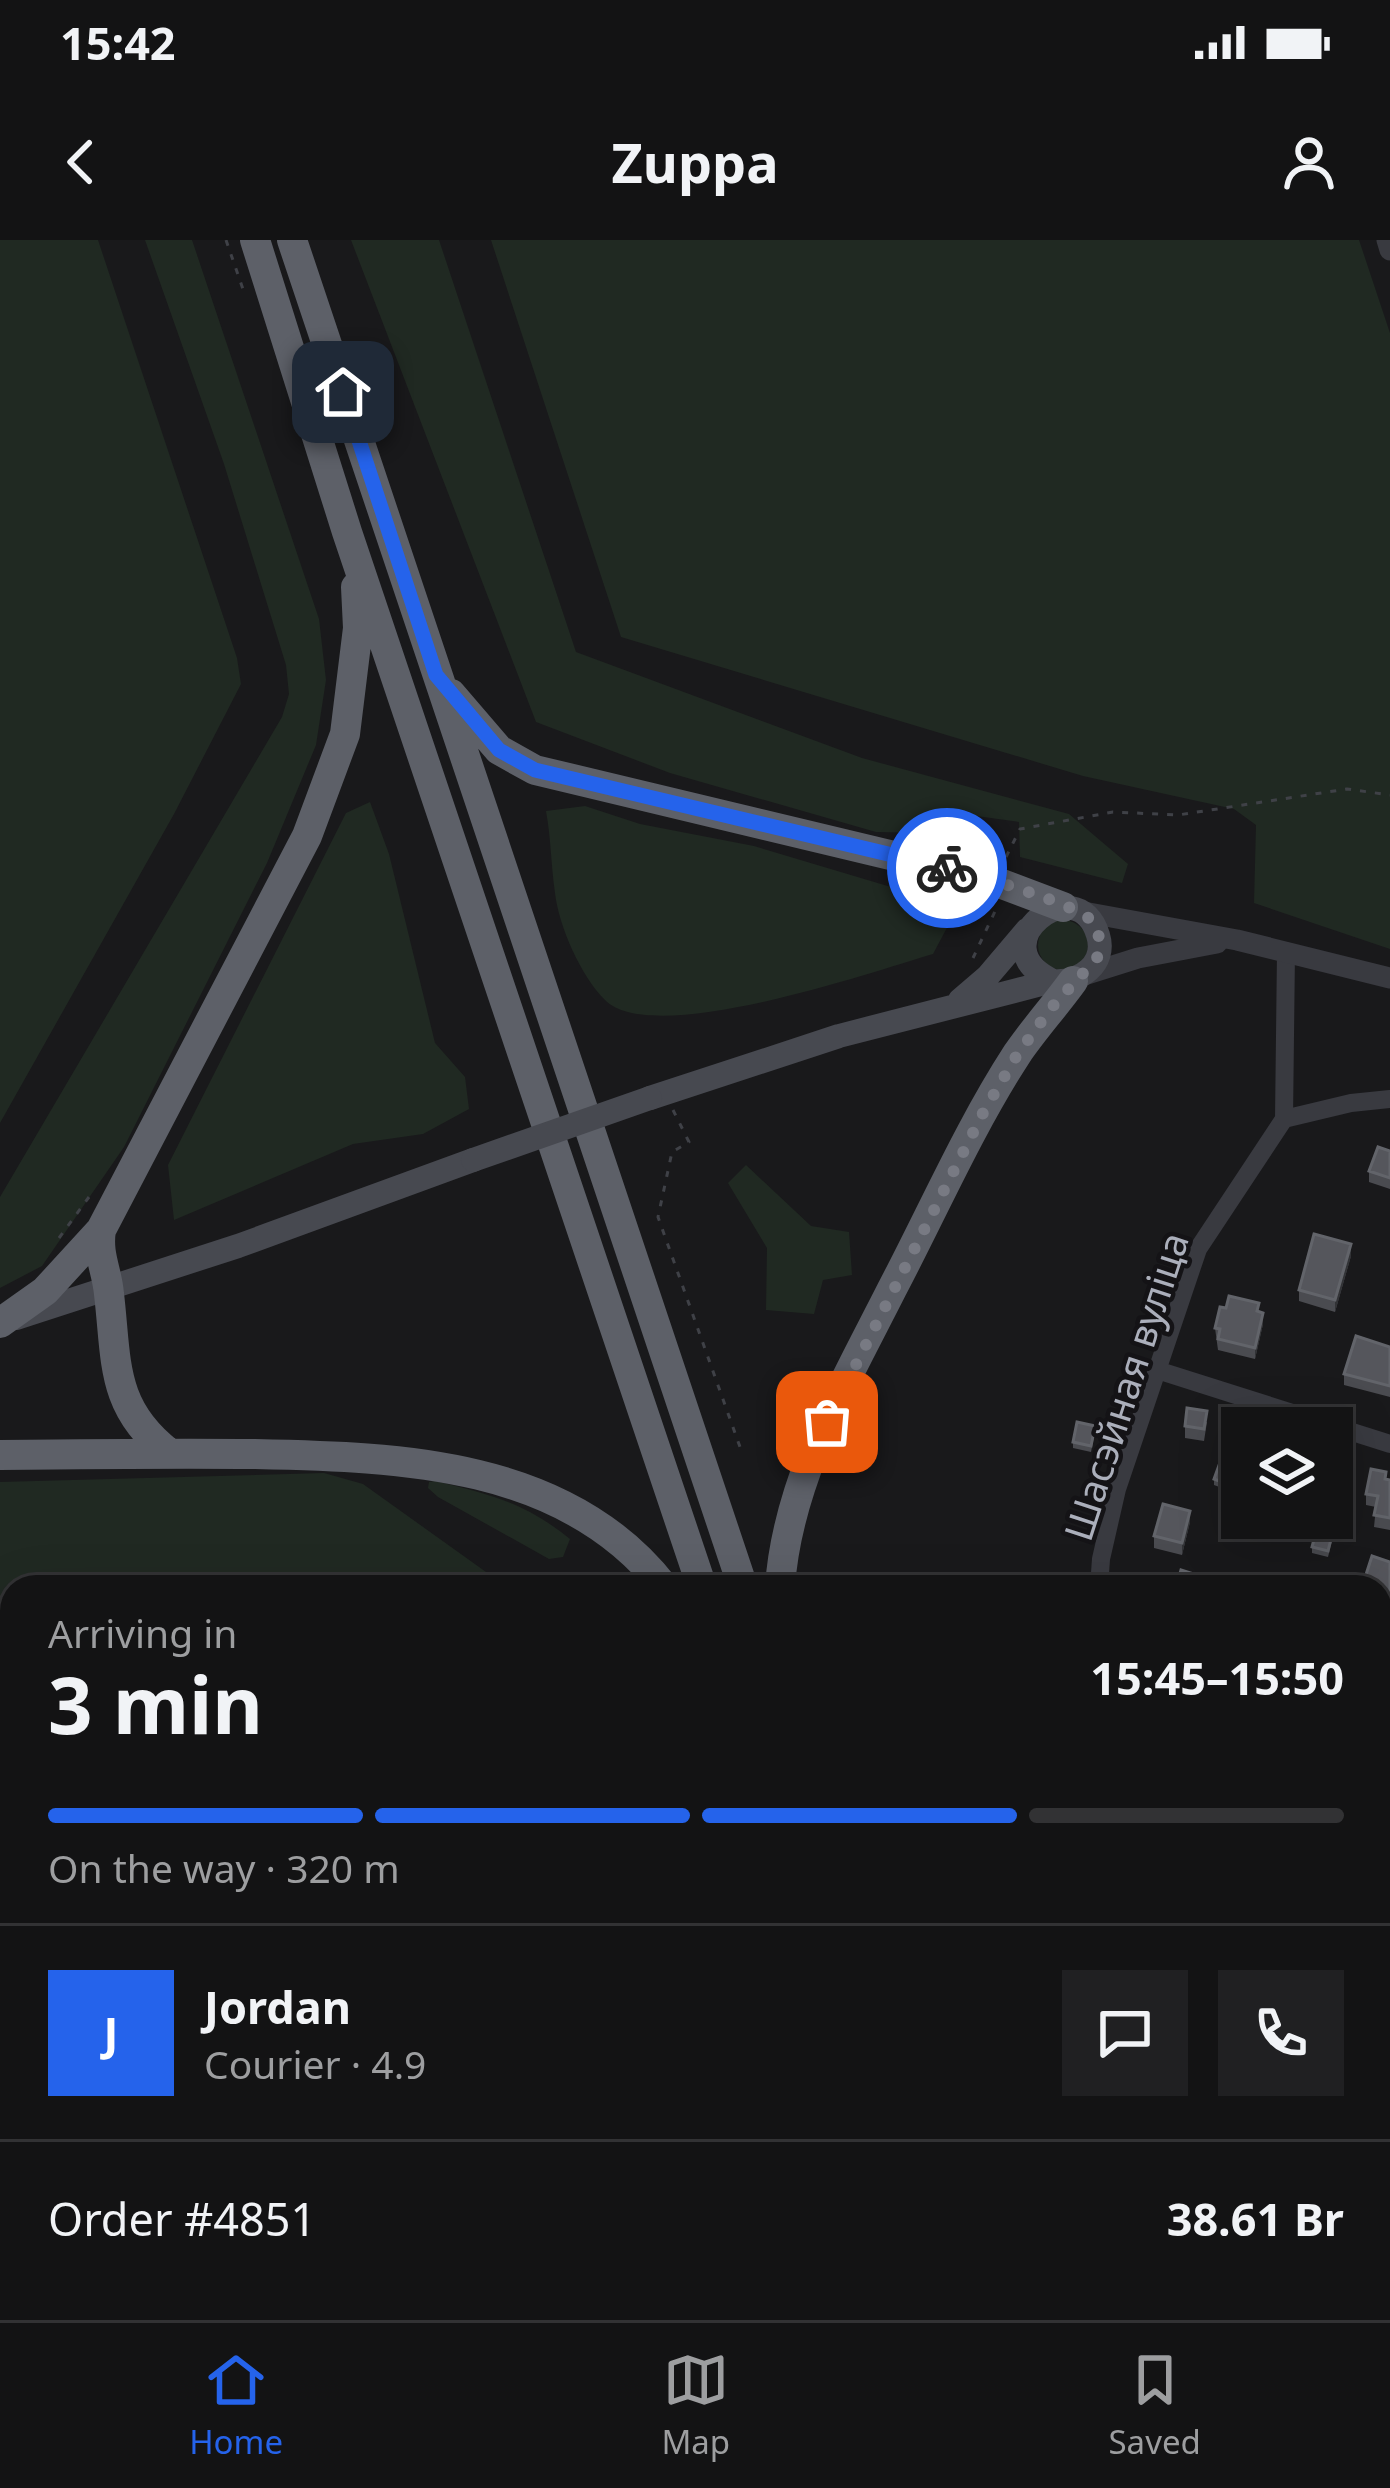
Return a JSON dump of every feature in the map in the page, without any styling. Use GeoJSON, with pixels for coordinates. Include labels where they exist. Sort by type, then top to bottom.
{"type":"FeatureCollection","features":[{"type":"Feature","properties":{"kind":"highway"},"geometry":{"type":"LineString","coordinates":[[254,240],[698,1575]]}},
{"type":"Feature","properties":{"kind":"highway"},"geometry":{"type":"LineString","coordinates":[[292,240],[739,1575]]}},
{"type":"Feature","properties":{"kind":"highway"},"geometry":{"type":"LineString","coordinates":[[0,1323],[46,1291],[101,1230],[283,886],[323,800],[345,734],[354,679],[358,628],[354,551]]}},
{"type":"Feature","properties":{"kind":"highway"},"geometry":{"type":"LineString","coordinates":[[436,675],[499,750],[535,770],[1005,884],[1070,909]]}},
{"type":"Feature","properties":{"kind":"highway"},"geometry":{"type":"LineString","coordinates":[[783,1575],[792,1513],[861,1350],[983,1113],[1070,979]]}},
{"type":"Feature","properties":{"kind":"highway"},"geometry":{"type":"LineString","coordinates":[[101,1230],[100,1262],[109,1288],[114,1363],[121,1388],[134,1419],[169,1453]]}},
{"type":"Feature","properties":{"kind":"highway"},"geometry":{"type":"LineString","coordinates":[[0,1455],[368,1456],[487,1475],[565,1506],[602,1527],[630,1547],[654,1575]]}},
{"type":"Feature","properties":{"kind":"main road"},"geometry":{"type":"LineString","coordinates":[[0,1323],[838,1036],[1070,979],[1097,958],[1100,945],[1091,921],[1070,909],[1046,911],[988,976],[953,1005]]}},
{"type":"Feature","properties":{"kind":"main road"},"geometry":{"type":"LineString","coordinates":[[1031,924],[1025,949],[1030,964],[1040,975],[1070,979]]}},
{"type":"Feature","properties":{"kind":"street"},"geometry":{"type":"LineString","coordinates":[[1387,240],[1390,250]]}},
{"type":"Feature","properties":{"kind":"street"},"geometry":{"type":"LineString","coordinates":[[1070,909],[1237,940],[1390,978]]}},
{"type":"Feature","properties":{"kind":"street"},"geometry":{"type":"LineString","coordinates":[[1070,979],[1138,958],[1237,940]]}},
{"type":"Feature","properties":{"kind":"street"},"geometry":{"type":"LineString","coordinates":[[1286,952],[1284,1119],[1390,1099]]}},
{"type":"Feature","properties":{"kind":"street","name":"Шасэйная вуліца"},"geometry":{"type":"LineString","coordinates":[[1100,1575],[1117,1489],[1198,1250],[1284,1119]]}},
{"type":"Feature","properties":{"kind":"street"},"geometry":{"type":"LineString","coordinates":[[1157,1370],[1390,1444]]}},
{"type":"Feature","properties":{"kind":"path"},"geometry":{"type":"LineString","coordinates":[[226,240],[249,304]]}},
{"type":"Feature","properties":{"kind":"path"},"geometry":{"type":"LineString","coordinates":[[970,965],[1012,871],[1002,863],[1020,829],[1113,812],[1178,815],[1347,789],[1390,795]]}},
{"type":"Feature","properties":{"kind":"path"},"geometry":{"type":"LineString","coordinates":[[660,1100],[689,1142],[673,1152],[658,1217],[740,1447]]}},
{"type":"Feature","properties":{"kind":"path"},"geometry":{"type":"LineString","coordinates":[[50,1250],[91,1195]]}},
{"type":"Feature","properties":{"kind":"shaded area"},"geometry":{"type":"Polygon","coordinates":[[[0,240],[98,240],[237,658],[241,684],[174,814],[0,1123],[0,240]]]}},
{"type":"Feature","properties":{"kind":"shaded area"},"geometry":{"type":"Polygon","coordinates":[[[145,240],[192,240],[319,619],[326,680],[316,745],[267,863],[124,1147],[42,1266],[0,1288],[0,1197],[282,717],[289,694],[286,665],[224,464],[145,240]]]}},
{"type":"Feature","properties":{"kind":"shaded area"},"geometry":{"type":"Polygon","coordinates":[[[351,240],[439,240],[576,652],[862,758],[1069,814],[1128,864],[1122,883],[1020,857],[1019,822],[933,810],[929,833],[876,832],[670,773],[536,722],[351,240]]]}},
{"type":"Feature","properties":{"kind":"shaded area"},"geometry":{"type":"Polygon","coordinates":[[[491,240],[1359,240],[1390,333],[1390,949],[1254,903],[1256,825],[1234,809],[1083,776],[621,637],[491,240]]]}},
{"type":"Feature","properties":{"kind":"shaded area"},"geometry":{"type":"Polygon","coordinates":[[[370,802],[389,854],[435,1043],[465,1077],[469,1109],[423,1134],[353,1144],[174,1220],[168,1165],[346,813],[370,802]]]}},
{"type":"Feature","properties":{"kind":"shaded area"},"geometry":{"type":"Polygon","coordinates":[[[585,806],[640,824],[754,846],[958,907],[933,954],[764,1002],[668,1016],[630,1013],[605,1000],[588,978],[572,950],[557,906],[546,811],[585,806]]]}},
{"type":"Feature","properties":{"kind":"shaded area"},"geometry":{"type":"Polygon","coordinates":[[[1063,920],[1081,927],[1088,945],[1081,963],[1063,970],[1045,963],[1038,945],[1045,927],[1063,920]]]}},
{"type":"Feature","properties":{"kind":"shaded area"},"geometry":{"type":"Polygon","coordinates":[[[746,1165],[811,1226],[849,1232],[852,1275],[823,1280],[814,1314],[766,1310],[767,1248],[728,1183],[746,1165]]]}},
{"type":"Feature","properties":{"kind":"shaded area"},"geometry":{"type":"Polygon","coordinates":[[[324,1473],[363,1484],[490,1575],[0,1575],[0,1482],[324,1473]]]}},
{"type":"Feature","properties":{"kind":"shaded area"},"geometry":{"type":"Polygon","coordinates":[[[435,1481],[490,1496],[538,1517],[570,1539],[563,1557],[549,1559],[438,1497],[428,1488],[435,1481]]]}},
{"type":"Feature","properties":{"kind":"building"},"geometry":{"type":"Polygon","coordinates":[[[1378,1147],[1390,1151],[1390,1178],[1369,1171],[1378,1147]]]}},
{"type":"Feature","properties":{"kind":"building"},"geometry":{"type":"Polygon","coordinates":[[[1314,1234],[1351,1244],[1335,1300],[1299,1290],[1314,1234]]]}},
{"type":"Feature","properties":{"kind":"building"},"geometry":{"type":"Polygon","coordinates":[[[1229,1296],[1259,1303],[1257,1311],[1263,1313],[1255,1348],[1218,1339],[1220,1329],[1215,1328],[1220,1307],[1226,1308],[1229,1296]]]}},
{"type":"Feature","properties":{"kind":"building"},"geometry":{"type":"Polygon","coordinates":[[[1356,1336],[1390,1347],[1390,1386],[1344,1374],[1356,1336]]]}},
{"type":"Feature","properties":{"kind":"building"},"geometry":{"type":"Polygon","coordinates":[[[1187,1408],[1207,1411],[1204,1429],[1185,1426],[1187,1408]]]}},
{"type":"Feature","properties":{"kind":"building"},"geometry":{"type":"Polygon","coordinates":[[[1077,1422],[1095,1426],[1091,1446],[1073,1442],[1077,1422]]]}},
{"type":"Feature","properties":{"kind":"building"},"geometry":{"type":"Polygon","coordinates":[[[1371,1469],[1386,1472],[1385,1479],[1390,1480],[1390,1518],[1374,1515],[1378,1496],[1366,1494],[1371,1469]]]}},
{"type":"Feature","properties":{"kind":"building"},"geometry":{"type":"Polygon","coordinates":[[[1163,1504],[1190,1511],[1182,1543],[1154,1536],[1163,1504]]]}},
{"type":"Feature","properties":{"kind":"building"},"geometry":{"type":"Polygon","coordinates":[[[1314,1539],[1331,1539],[1328,1551],[1312,1547],[1314,1539]]]}},
{"type":"Feature","properties":{"kind":"building"},"geometry":{"type":"Polygon","coordinates":[[[1372,1556],[1390,1562],[1390,1575],[1366,1575],[1372,1556]]]}},
{"type":"Feature","properties":{"kind":"way so far"},"geometry":{"type":"LineString","coordinates":[[827,1422],[983,1113],[1051,1008],[1072,981],[1091,968],[1100,945],[1091,921],[1078,911],[947,868]]}},
{"type":"Feature","properties":{"kind":"route"},"geometry":{"type":"LineString","coordinates":[[343,392],[436,675],[499,750],[535,770],[947,868]]}}]}
